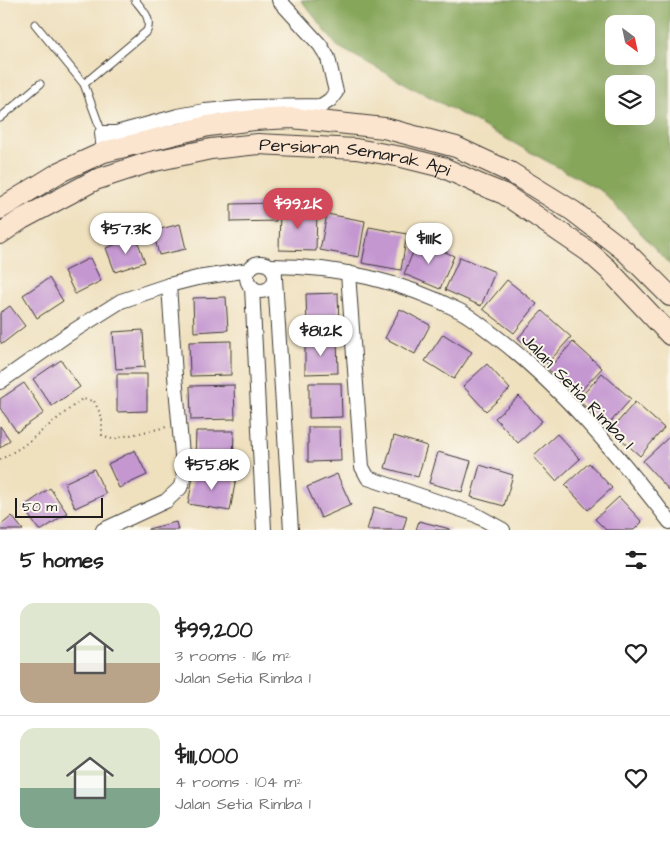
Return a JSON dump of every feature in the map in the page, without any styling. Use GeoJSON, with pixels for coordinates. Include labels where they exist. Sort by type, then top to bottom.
{"type":"FeatureCollection","features":[{"type":"Feature","properties":{"kind":"main road","name":"Persiaran Semarak Api"},"geometry":{"type":"LineString","coordinates":[[0,209],[103,143],[254,120],[292,118],[384,128],[456,147],[510,172],[572,211],[618,245],[670,296]]}},
{"type":"Feature","properties":{"kind":"main road","name":"Persiaran Semarak Api"},"geometry":{"type":"LineString","coordinates":[[0,234],[22,219],[95,180],[150,162],[211,149],[258,144],[356,149],[402,157],[442,167],[504,194],[589,252],[608,269],[670,335]]}},
{"type":"Feature","properties":{"kind":"street"},"geometry":{"type":"LineString","coordinates":[[103,143],[116,133],[178,116],[253,106],[321,106],[330,100],[336,92],[328,58],[320,45],[279,0]]}},
{"type":"Feature","properties":{"kind":"street"},"geometry":{"type":"LineString","coordinates":[[264,530],[252,288],[247,279],[252,266],[259,263],[267,264],[273,273],[291,530]]}},
{"type":"Feature","properties":{"kind":"street","name":"Jalan Setia Rimba 1"},"geometry":{"type":"LineString","coordinates":[[273,273],[321,269],[369,277],[400,284],[462,311],[521,355],[583,418],[638,481],[670,522]]}},
{"type":"Feature","properties":{"kind":"street"},"geometry":{"type":"LineString","coordinates":[[0,382],[67,334],[120,301],[169,284],[249,270]]}},
{"type":"Feature","properties":{"kind":"street"},"geometry":{"type":"LineString","coordinates":[[252,288],[263,291],[273,285],[273,273]]}},
{"type":"Feature","properties":{"kind":"street"},"geometry":{"type":"LineString","coordinates":[[348,274],[362,467],[368,478],[474,514],[503,530]]}},
{"type":"Feature","properties":{"kind":"street"},"geometry":{"type":"LineString","coordinates":[[103,530],[166,502],[180,488],[184,477],[169,284]]}},
{"type":"Feature","properties":{"kind":"lane"},"geometry":{"type":"LineString","coordinates":[[84,84],[147,31],[150,24],[148,17],[135,0]]}},
{"type":"Feature","properties":{"kind":"lane"},"geometry":{"type":"LineString","coordinates":[[35,24],[84,84],[103,143]]}},
{"type":"Feature","properties":{"kind":"lane"},"geometry":{"type":"LineString","coordinates":[[0,118],[40,84]]}},
{"type":"Feature","properties":{"kind":"path"},"geometry":{"type":"LineString","coordinates":[[0,460],[23,446],[82,399],[94,401],[102,417],[102,435],[112,439],[179,425]]}},
{"type":"Feature","properties":{"kind":"green space"},"geometry":{"type":"Polygon","coordinates":[[[301,0],[670,0],[670,265],[603,192],[337,46],[301,0]]]}},
{"type":"Feature","properties":{"kind":"building"},"geometry":{"type":"Polygon","coordinates":[[[275,203],[276,221],[231,222],[231,204],[275,203]]]}},
{"type":"Feature","properties":{"kind":"building"},"geometry":{"type":"Polygon","coordinates":[[[280,210],[317,211],[316,251],[279,250],[280,210]]]}},
{"type":"Feature","properties":{"kind":"building"},"geometry":{"type":"Polygon","coordinates":[[[327,214],[365,221],[359,257],[320,250],[327,214]]]}},
{"type":"Feature","properties":{"kind":"building"},"geometry":{"type":"Polygon","coordinates":[[[180,224],[186,249],[159,255],[153,231],[180,224]]]}},
{"type":"Feature","properties":{"kind":"building"},"geometry":{"type":"Polygon","coordinates":[[[369,227],[407,234],[401,270],[362,263],[369,227]]]}},
{"type":"Feature","properties":{"kind":"building"},"geometry":{"type":"Polygon","coordinates":[[[136,237],[145,262],[115,272],[106,248],[136,237]]]}},
{"type":"Feature","properties":{"kind":"building"},"geometry":{"type":"Polygon","coordinates":[[[418,240],[454,256],[440,289],[404,274],[418,240]]]}},
{"type":"Feature","properties":{"kind":"building"},"geometry":{"type":"Polygon","coordinates":[[[460,257],[495,272],[481,306],[445,290],[460,257]]]}},
{"type":"Feature","properties":{"kind":"building"},"geometry":{"type":"Polygon","coordinates":[[[90,258],[101,281],[75,294],[64,271],[90,258]]]}},
{"type":"Feature","properties":{"kind":"building"},"geometry":{"type":"Polygon","coordinates":[[[49,278],[63,301],[37,318],[23,295],[49,278]]]}},
{"type":"Feature","properties":{"kind":"building"},"geometry":{"type":"Polygon","coordinates":[[[507,280],[537,304],[514,333],[483,309],[507,280]]]}},
{"type":"Feature","properties":{"kind":"building"},"geometry":{"type":"Polygon","coordinates":[[[338,293],[339,327],[307,328],[306,294],[338,293]]]}},
{"type":"Feature","properties":{"kind":"building"},"geometry":{"type":"Polygon","coordinates":[[[226,297],[228,330],[194,332],[193,298],[226,297]]]}},
{"type":"Feature","properties":{"kind":"building"},"geometry":{"type":"Polygon","coordinates":[[[10,306],[25,326],[2,344],[0,341],[0,313],[10,306]]]}},
{"type":"Feature","properties":{"kind":"building"},"geometry":{"type":"Polygon","coordinates":[[[400,309],[430,325],[415,354],[385,338],[400,309]]]}},
{"type":"Feature","properties":{"kind":"building"},"geometry":{"type":"Polygon","coordinates":[[[542,311],[571,337],[547,364],[518,338],[542,311]]]}},
{"type":"Feature","properties":{"kind":"building"},"geometry":{"type":"Polygon","coordinates":[[[143,330],[145,367],[116,369],[113,332],[143,330]]]}},
{"type":"Feature","properties":{"kind":"building"},"geometry":{"type":"Polygon","coordinates":[[[443,334],[472,352],[454,379],[425,361],[443,334]]]}},
{"type":"Feature","properties":{"kind":"building"},"geometry":{"type":"Polygon","coordinates":[[[337,339],[338,373],[305,374],[305,340],[337,339]]]}},
{"type":"Feature","properties":{"kind":"building"},"geometry":{"type":"Polygon","coordinates":[[[231,341],[231,375],[190,376],[189,342],[231,341]]]}},
{"type":"Feature","properties":{"kind":"building"},"geometry":{"type":"Polygon","coordinates":[[[573,342],[602,368],[577,395],[548,369],[573,342]]]}},
{"type":"Feature","properties":{"kind":"building"},"geometry":{"type":"Polygon","coordinates":[[[61,360],[80,387],[52,406],[33,379],[61,360]]]}},
{"type":"Feature","properties":{"kind":"building"},"geometry":{"type":"Polygon","coordinates":[[[487,364],[510,389],[486,411],[463,386],[487,364]]]}},
{"type":"Feature","properties":{"kind":"building"},"geometry":{"type":"Polygon","coordinates":[[[602,373],[631,399],[607,426],[578,400],[602,373]]]}},
{"type":"Feature","properties":{"kind":"building"},"geometry":{"type":"Polygon","coordinates":[[[117,374],[147,374],[147,411],[117,412],[117,374]]]}},
{"type":"Feature","properties":{"kind":"building"},"geometry":{"type":"Polygon","coordinates":[[[24,383],[44,413],[17,432],[0,408],[0,399],[24,383]]]}},
{"type":"Feature","properties":{"kind":"building"},"geometry":{"type":"Polygon","coordinates":[[[309,383],[341,383],[342,417],[309,418],[309,383]]]}},
{"type":"Feature","properties":{"kind":"building"},"geometry":{"type":"Polygon","coordinates":[[[234,385],[235,419],[191,420],[190,386],[234,385]]]}},
{"type":"Feature","properties":{"kind":"building"},"geometry":{"type":"Polygon","coordinates":[[[519,396],[542,421],[518,443],[495,418],[519,396]]]}},
{"type":"Feature","properties":{"kind":"building"},"geometry":{"type":"Polygon","coordinates":[[[635,402],[664,428],[640,456],[611,430],[635,402]]]}},
{"type":"Feature","properties":{"kind":"building"},"geometry":{"type":"Polygon","coordinates":[[[0,426],[10,440],[0,448],[0,426]]]}},
{"type":"Feature","properties":{"kind":"building"},"geometry":{"type":"Polygon","coordinates":[[[308,427],[340,427],[341,461],[308,462],[308,427]]]}},
{"type":"Feature","properties":{"kind":"building"},"geometry":{"type":"Polygon","coordinates":[[[196,431],[234,431],[233,459],[195,459],[196,431]]]}},
{"type":"Feature","properties":{"kind":"building"},"geometry":{"type":"Polygon","coordinates":[[[557,434],[580,459],[556,481],[533,456],[557,434]]]}},
{"type":"Feature","properties":{"kind":"building"},"geometry":{"type":"Polygon","coordinates":[[[394,436],[427,446],[418,477],[385,468],[394,436]]]}},
{"type":"Feature","properties":{"kind":"building"},"geometry":{"type":"Polygon","coordinates":[[[670,436],[670,489],[669,490],[643,461],[670,436]]]}},
{"type":"Feature","properties":{"kind":"building"},"geometry":{"type":"Polygon","coordinates":[[[135,450],[147,475],[119,488],[108,464],[135,450]]]}},
{"type":"Feature","properties":{"kind":"building"},"geometry":{"type":"Polygon","coordinates":[[[438,452],[471,461],[462,492],[429,483],[438,452]]]}},
{"type":"Feature","properties":{"kind":"building"},"geometry":{"type":"Polygon","coordinates":[[[589,463],[612,488],[588,510],[565,485],[589,463]]]}},
{"type":"Feature","properties":{"kind":"building"},"geometry":{"type":"Polygon","coordinates":[[[480,465],[513,475],[504,506],[471,497],[480,465]]]}},
{"type":"Feature","properties":{"kind":"building"},"geometry":{"type":"Polygon","coordinates":[[[94,469],[106,494],[75,508],[64,483],[94,469]]]}},
{"type":"Feature","properties":{"kind":"building"},"geometry":{"type":"Polygon","coordinates":[[[194,471],[236,478],[230,511],[188,504],[194,471]]]}},
{"type":"Feature","properties":{"kind":"building"},"geometry":{"type":"Polygon","coordinates":[[[337,474],[351,505],[321,518],[307,487],[337,474]]]}},
{"type":"Feature","properties":{"kind":"building"},"geometry":{"type":"Polygon","coordinates":[[[50,488],[67,513],[42,530],[39,530],[23,507],[50,488]]]}},
{"type":"Feature","properties":{"kind":"building"},"geometry":{"type":"Polygon","coordinates":[[[619,497],[642,522],[634,530],[606,530],[595,519],[619,497]]]}},
{"type":"Feature","properties":{"kind":"building"},"geometry":{"type":"Polygon","coordinates":[[[374,507],[407,516],[403,530],[367,530],[374,507]]]}},
{"type":"Feature","properties":{"kind":"building"},"geometry":{"type":"Polygon","coordinates":[[[12,516],[23,530],[0,530],[0,526],[12,516]]]}},
{"type":"Feature","properties":{"kind":"building"},"geometry":{"type":"Polygon","coordinates":[[[419,521],[450,529],[450,530],[416,530],[419,521]]]}},
{"type":"Feature","properties":{"kind":"building"},"geometry":{"type":"Polygon","coordinates":[[[176,522],[178,530],[148,530],[148,529],[176,522]]]}}]}
